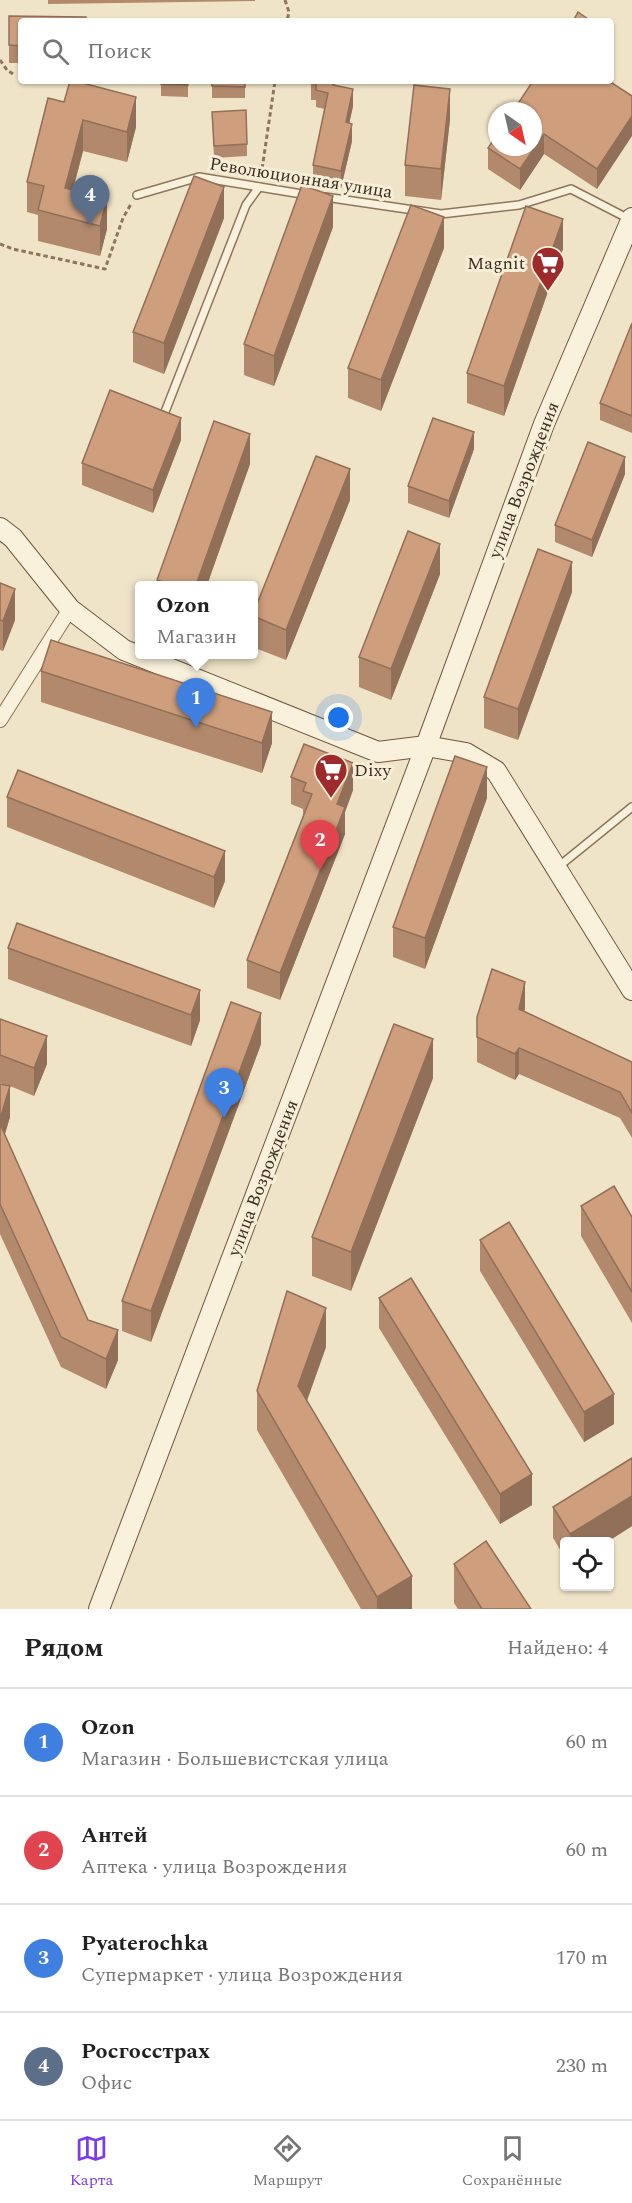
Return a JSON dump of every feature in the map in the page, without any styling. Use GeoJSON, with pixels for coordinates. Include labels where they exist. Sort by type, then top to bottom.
{"type":"FeatureCollection","features":[{"type":"Feature","properties":{"kind":"main road","name":"улица Возрождения"},"geometry":{"type":"LineString","coordinates":[[99,1609],[426,746],[544,424],[631,220]]}},
{"type":"Feature","properties":{"kind":"main road"},"geometry":{"type":"LineString","coordinates":[[0,528],[13,538],[70,609],[124,650],[135,654]]}},
{"type":"Feature","properties":{"kind":"main road"},"geometry":{"type":"LineString","coordinates":[[146,659],[378,752],[426,746],[466,753],[495,771],[632,990]]}},
{"type":"Feature","properties":{"kind":"street"},"geometry":{"type":"LineString","coordinates":[[0,720],[70,609]]}},
{"type":"Feature","properties":{"kind":"lane","name":"Революционная улица"},"geometry":{"type":"LineString","coordinates":[[137,195],[199,177],[441,214],[519,205],[570,189],[631,220]]}},
{"type":"Feature","properties":{"kind":"lane"},"geometry":{"type":"LineString","coordinates":[[163,417],[246,205],[259,187]]}},
{"type":"Feature","properties":{"kind":"lane"},"geometry":{"type":"LineString","coordinates":[[556,869],[632,807]]}},
{"type":"Feature","properties":{"kind":"path"},"geometry":{"type":"LineString","coordinates":[[285,0],[289,12],[288,18]]}},
{"type":"Feature","properties":{"kind":"path"},"geometry":{"type":"LineString","coordinates":[[0,60],[13,74]]}},
{"type":"Feature","properties":{"kind":"path"},"geometry":{"type":"LineString","coordinates":[[259,187],[275,84]]}},
{"type":"Feature","properties":{"kind":"path"},"geometry":{"type":"LineString","coordinates":[[0,244],[13,249],[105,269],[123,218],[137,195]]}},
{"type":"Feature","properties":{"kind":"building"},"geometry":{"type":"Polygon","coordinates":[[[578,12],[587,18],[575,18],[578,12]]]}},
{"type":"Feature","properties":{"kind":"building"},"geometry":{"type":"Polygon","coordinates":[[[9,16],[86,17],[18,18],[18,46],[9,45],[9,16]]]}},
{"type":"Feature","properties":{"kind":"building"},"geometry":{"type":"Polygon","coordinates":[[[69,84],[86,84],[136,97],[127,132],[83,120],[65,188],[107,199],[100,226],[38,210],[44,186],[27,182],[48,98],[64,102],[69,84]]]}},
{"type":"Feature","properties":{"kind":"building"},"geometry":{"type":"Polygon","coordinates":[[[212,84],[245,84],[245,87],[212,86],[212,84]]]}},
{"type":"Feature","properties":{"kind":"building"},"geometry":{"type":"Polygon","coordinates":[[[316,84],[333,84],[353,89],[346,122],[352,124],[341,171],[313,165],[328,93],[316,90],[316,84]]]}},
{"type":"Feature","properties":{"kind":"building"},"geometry":{"type":"Polygon","coordinates":[[[531,84],[614,84],[632,96],[632,116],[597,169],[544,134],[542,137],[542,102],[519,102],[531,84]]]}},
{"type":"Feature","properties":{"kind":"building"},"geometry":{"type":"Polygon","coordinates":[[[414,85],[450,89],[441,169],[405,165],[414,85]]]}},
{"type":"Feature","properties":{"kind":"building"},"geometry":{"type":"Polygon","coordinates":[[[246,110],[247,144],[214,146],[212,112],[246,110]]]}},
{"type":"Feature","properties":{"kind":"building"},"geometry":{"type":"Polygon","coordinates":[[[500,156],[529,156],[520,169],[500,156]]]}},
{"type":"Feature","properties":{"kind":"building"},"geometry":{"type":"Polygon","coordinates":[[[194,176],[224,187],[164,343],[133,332],[194,176]]]}},
{"type":"Feature","properties":{"kind":"building"},"geometry":{"type":"Polygon","coordinates":[[[302,185],[333,196],[274,356],[244,344],[302,185]]]}},
{"type":"Feature","properties":{"kind":"building"},"geometry":{"type":"Polygon","coordinates":[[[411,205],[444,217],[381,380],[348,368],[411,205]]]}},
{"type":"Feature","properties":{"kind":"building"},"geometry":{"type":"Polygon","coordinates":[[[526,206],[563,219],[504,386],[467,373],[526,206]]]}},
{"type":"Feature","properties":{"kind":"building"},"geometry":{"type":"Polygon","coordinates":[[[632,323],[632,416],[600,403],[632,323]]]}},
{"type":"Feature","properties":{"kind":"building"},"geometry":{"type":"Polygon","coordinates":[[[110,390],[181,418],[153,490],[82,463],[110,390]]]}},
{"type":"Feature","properties":{"kind":"building"},"geometry":{"type":"Polygon","coordinates":[[[433,418],[474,432],[449,501],[408,486],[433,418]]]}},
{"type":"Feature","properties":{"kind":"building"},"geometry":{"type":"Polygon","coordinates":[[[214,421],[250,434],[197,581],[157,580],[214,421]]]}},
{"type":"Feature","properties":{"kind":"building"},"geometry":{"type":"Polygon","coordinates":[[[588,442],[625,457],[592,540],[555,525],[588,442]]]}},
{"type":"Feature","properties":{"kind":"building"},"geometry":{"type":"Polygon","coordinates":[[[316,456],[350,469],[286,630],[258,618],[258,601],[316,456]]]}},
{"type":"Feature","properties":{"kind":"building"},"geometry":{"type":"Polygon","coordinates":[[[408,531],[440,544],[391,669],[359,657],[408,531]]]}},
{"type":"Feature","properties":{"kind":"building"},"geometry":{"type":"Polygon","coordinates":[[[538,549],[572,562],[518,709],[484,697],[538,549]]]}},
{"type":"Feature","properties":{"kind":"building"},"geometry":{"type":"Polygon","coordinates":[[[0,583],[15,589],[3,621],[0,620],[0,583]]]}},
{"type":"Feature","properties":{"kind":"building"},"geometry":{"type":"Polygon","coordinates":[[[51,640],[272,712],[262,743],[41,671],[51,640]]]}},
{"type":"Feature","properties":{"kind":"building"},"geometry":{"type":"Polygon","coordinates":[[[304,744],[353,763],[337,804],[345,807],[280,973],[247,960],[312,794],[303,791],[306,783],[291,777],[304,744]]]}},
{"type":"Feature","properties":{"kind":"building"},"geometry":{"type":"Polygon","coordinates":[[[455,756],[487,767],[425,938],[393,927],[455,756]]]}},
{"type":"Feature","properties":{"kind":"building"},"geometry":{"type":"Polygon","coordinates":[[[18,770],[225,851],[214,877],[7,797],[18,770]]]}},
{"type":"Feature","properties":{"kind":"building"},"geometry":{"type":"Polygon","coordinates":[[[17,923],[200,990],[191,1015],[8,948],[17,923]]]}},
{"type":"Feature","properties":{"kind":"building"},"geometry":{"type":"Polygon","coordinates":[[[492,969],[525,982],[519,1009],[632,1062],[632,1113],[620,1092],[519,1048],[515,1054],[477,1037],[477,1017],[492,969]]]}},
{"type":"Feature","properties":{"kind":"building"},"geometry":{"type":"Polygon","coordinates":[[[231,1002],[261,1013],[151,1311],[122,1301],[231,1002]]]}},
{"type":"Feature","properties":{"kind":"building"},"geometry":{"type":"Polygon","coordinates":[[[0,1019],[47,1036],[34,1068],[0,1055],[0,1019]]]}},
{"type":"Feature","properties":{"kind":"building"},"geometry":{"type":"Polygon","coordinates":[[[394,1024],[433,1039],[351,1252],[312,1237],[394,1024]]]}},
{"type":"Feature","properties":{"kind":"building"},"geometry":{"type":"Polygon","coordinates":[[[0,1084],[10,1086],[0,1119],[0,1084]]]}},
{"type":"Feature","properties":{"kind":"building"},"geometry":{"type":"Polygon","coordinates":[[[0,1124],[88,1320],[118,1330],[106,1359],[61,1337],[0,1204],[0,1124]]]}},
{"type":"Feature","properties":{"kind":"building"},"geometry":{"type":"Polygon","coordinates":[[[614,1186],[632,1217],[632,1292],[581,1206],[614,1186]]]}},
{"type":"Feature","properties":{"kind":"building"},"geometry":{"type":"Polygon","coordinates":[[[509,1222],[614,1394],[584,1412],[480,1240],[509,1222]]]}},
{"type":"Feature","properties":{"kind":"building"},"geometry":{"type":"Polygon","coordinates":[[[411,1278],[532,1474],[500,1494],[379,1298],[411,1278]]]}},
{"type":"Feature","properties":{"kind":"building"},"geometry":{"type":"Polygon","coordinates":[[[287,1291],[326,1308],[298,1386],[412,1576],[377,1597],[257,1391],[287,1291]]]}},
{"type":"Feature","properties":{"kind":"building"},"geometry":{"type":"Polygon","coordinates":[[[632,1458],[632,1496],[570,1534],[553,1507],[632,1458]]]}},
{"type":"Feature","properties":{"kind":"building"},"geometry":{"type":"Polygon","coordinates":[[[486,1541],[531,1609],[482,1609],[454,1564],[486,1541]]]}},
{"type":"Feature","properties":{"kind":"place","name":"Росгосстрах"},"geometry":{"type":"Point","coordinates":[90,225]}},
{"type":"Feature","properties":{"kind":"place","name":"Magnit"},"geometry":{"type":"Point","coordinates":[548,292]}},
{"type":"Feature","properties":{"kind":"place","name":"Ozon"},"geometry":{"type":"Point","coordinates":[196,728]}},
{"type":"Feature","properties":{"kind":"place","name":"Dixy"},"geometry":{"type":"Point","coordinates":[331,799]}},
{"type":"Feature","properties":{"kind":"place","name":"Антей"},"geometry":{"type":"Point","coordinates":[320,870]}},
{"type":"Feature","properties":{"kind":"place","name":"Pyaterochka"},"geometry":{"type":"Point","coordinates":[224,1118]}}]}
